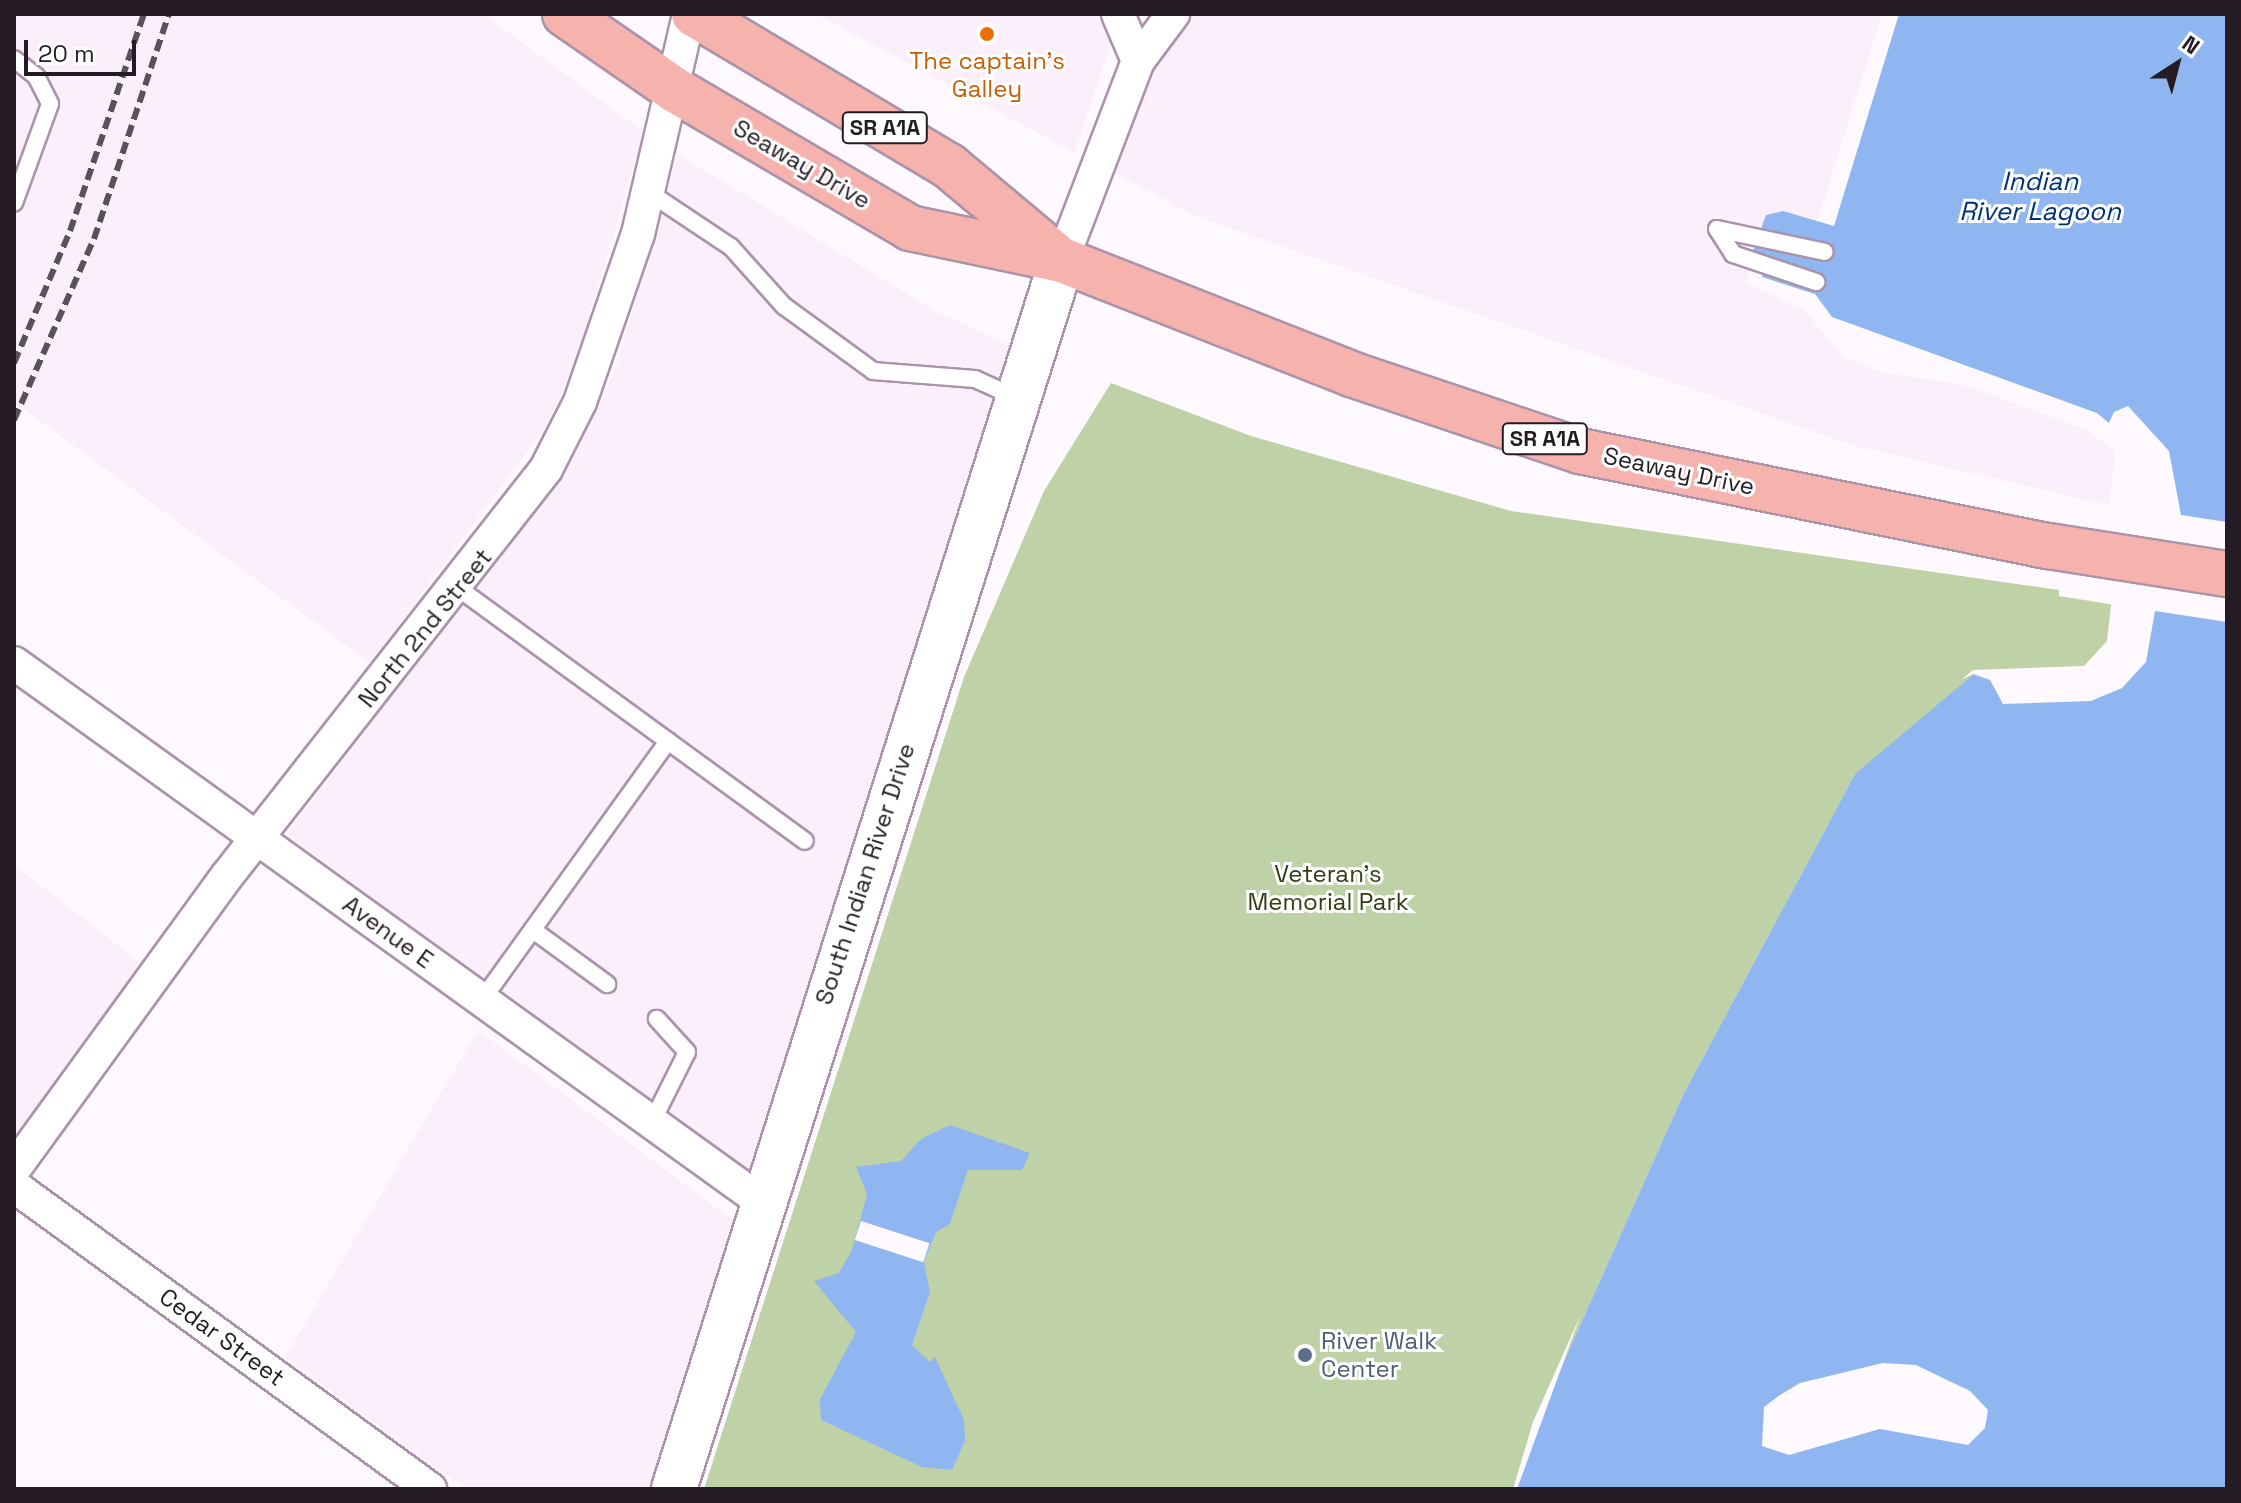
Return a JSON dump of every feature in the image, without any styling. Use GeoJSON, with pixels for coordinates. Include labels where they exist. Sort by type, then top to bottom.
{"type":"FeatureCollection","features":[{"type":"Feature","properties":{"kind":"main road","name":"Seaway Drive"},"geometry":{"type":"LineString","coordinates":[[565,14],[675,90],[910,228],[1062,260],[1351,374],[1580,451],[2048,546],[2227,574]]}},
{"type":"Feature","properties":{"kind":"main road","name":"Seaway Drive"},"geometry":{"type":"LineString","coordinates":[[692,14],[949,166],[1062,260]]}},
{"type":"Feature","properties":{"kind":"street","name":"North 2nd Street"},"geometry":{"type":"LineString","coordinates":[[14,1169],[256,838],[458,588],[546,469],[580,402],[650,193],[692,14]]}},
{"type":"Feature","properties":{"kind":"street"},"geometry":{"type":"LineString","coordinates":[[1118,14],[1138,61]]}},
{"type":"Feature","properties":{"kind":"street"},"geometry":{"type":"LineString","coordinates":[[1062,260],[1138,61],[1173,14]]}},
{"type":"Feature","properties":{"kind":"street","name":"South Indian River Drive"},"geometry":{"type":"LineString","coordinates":[[674,1489],[761,1201],[1062,260]]}},
{"type":"Feature","properties":{"kind":"street","name":"Avenue E"},"geometry":{"type":"LineString","coordinates":[[14,663],[761,1201]]}},
{"type":"Feature","properties":{"kind":"street","name":"Cedar Street"},"geometry":{"type":"LineString","coordinates":[[14,1186],[430,1489]]}},
{"type":"Feature","properties":{"kind":"lane"},"geometry":{"type":"LineString","coordinates":[[14,59],[36,76],[50,104],[14,203]]}},
{"type":"Feature","properties":{"kind":"lane"},"geometry":{"type":"LineString","coordinates":[[650,193],[731,247],[784,306],[873,371],[975,379],[1018,398]]}},
{"type":"Feature","properties":{"kind":"lane"},"geometry":{"type":"LineString","coordinates":[[1816,282],[1733,254],[1717,229],[1825,252]]}},
{"type":"Feature","properties":{"kind":"lane"},"geometry":{"type":"LineString","coordinates":[[458,588],[805,841]]}},
{"type":"Feature","properties":{"kind":"lane"},"geometry":{"type":"LineString","coordinates":[[482,1000],[668,741]]}},
{"type":"Feature","properties":{"kind":"lane"},"geometry":{"type":"LineString","coordinates":[[533,930],[607,984]]}},
{"type":"Feature","properties":{"kind":"lane"},"geometry":{"type":"LineString","coordinates":[[652,1122],[687,1052],[657,1019]]}},
{"type":"Feature","properties":{"kind":"shaded area"},"geometry":{"type":"Polygon","coordinates":[[[14,14],[483,14],[644,132],[576,361],[545,428],[370,663],[14,402],[14,14]]]}},
{"type":"Feature","properties":{"kind":"shaded area"},"geometry":{"type":"Polygon","coordinates":[[[816,14],[1120,14],[1075,153],[816,14]]]}},
{"type":"Feature","properties":{"kind":"shaded area"},"geometry":{"type":"Polygon","coordinates":[[[1165,14],[1882,14],[1817,222],[1783,211],[1766,215],[1746,283],[1804,310],[1843,356],[1881,372],[1965,385],[2087,430],[2115,452],[2109,505],[1855,446],[1201,218],[1111,172],[1165,14]]]}},
{"type":"Feature","properties":{"kind":"shaded area"},"geometry":{"type":"Polygon","coordinates":[[[678,154],[935,311],[1014,347],[748,1177],[287,834],[579,448],[615,370],[678,154]]]}},
{"type":"Feature","properties":{"kind":"shaded area"},"geometry":{"type":"Polygon","coordinates":[[[14,865],[142,964],[14,1137],[14,865]]]}},
{"type":"Feature","properties":{"kind":"shaded area"},"geometry":{"type":"Polygon","coordinates":[[[478,1030],[734,1221],[654,1489],[466,1489],[285,1357],[478,1030]]]}},
{"type":"Feature","properties":{"kind":"green space","name":"Veteran's Memorial Park"},"geometry":{"type":"Polygon","coordinates":[[[1111,383],[1251,436],[1511,511],[2059,590],[2059,596],[2115,605],[2111,643],[2086,670],[1855,774],[1683,1095],[1536,1424],[1517,1489],[704,1489],[964,677],[1044,491],[1111,383]]]}},
{"type":"Feature","properties":{"kind":"water","name":"Indian River Lagoon"},"geometry":{"type":"Polygon","coordinates":[[[1899,14],[2227,14],[2227,1489],[1517,1489],[1536,1424],[1683,1095],[1855,774],[1974,674],[2086,670],[2111,643],[2133,443],[2097,413],[1832,317],[1815,294],[1762,277],[1764,268],[1748,264],[1766,215],[1783,211],[1834,226],[1899,14]]]}},
{"type":"Feature","properties":{"kind":"water"},"geometry":{"type":"Polygon","coordinates":[[[950,1125],[1030,1153],[1022,1170],[968,1170],[950,1224],[936,1232],[924,1262],[930,1292],[912,1345],[930,1362],[935,1357],[964,1420],[965,1441],[952,1470],[922,1467],[821,1420],[820,1399],[856,1332],[814,1281],[839,1273],[852,1250],[867,1194],[856,1167],[901,1161],[921,1139],[950,1125]]]}},
{"type":"Feature","properties":{"kind":"pier"},"geometry":{"type":"Polygon","coordinates":[[[2128,406],[2169,451],[2181,515],[2227,522],[2227,622],[2155,611],[2146,662],[2122,688],[2091,701],[2003,704],[1990,680],[1973,674],[1961,680],[1973,670],[2084,666],[2107,641],[2129,445],[2107,427],[2114,412],[2128,406]]]}},
{"type":"Feature","properties":{"kind":"pier"},"geometry":{"type":"Polygon","coordinates":[[[861,1221],[929,1243],[923,1262],[855,1240],[861,1221]]]}},
{"type":"Feature","properties":{"kind":"pier"},"geometry":{"type":"Polygon","coordinates":[[[1581,1314],[1517,1489],[1513,1489],[1533,1422],[1581,1314]]]}},
{"type":"Feature","properties":{"kind":"pier"},"geometry":{"type":"Polygon","coordinates":[[[1883,1363],[1916,1365],[1970,1391],[1988,1410],[1985,1428],[1968,1445],[1880,1429],[1789,1455],[1762,1446],[1764,1407],[1780,1395],[1800,1383],[1883,1363]]]}},
{"type":"Feature","properties":{"kind":"railway"},"geometry":{"type":"LineString","coordinates":[[14,363],[70,231],[144,14]]}},
{"type":"Feature","properties":{"kind":"railway"},"geometry":{"type":"LineString","coordinates":[[14,420],[94,239],[169,14]]}},
{"type":"Feature","properties":{"kind":"place","name":"The captain's Galley"},"geometry":{"type":"Point","coordinates":[987,34]}},
{"type":"Feature","properties":{"kind":"place","name":"River Walk Center"},"geometry":{"type":"Point","coordinates":[1305,1355]}}]}
